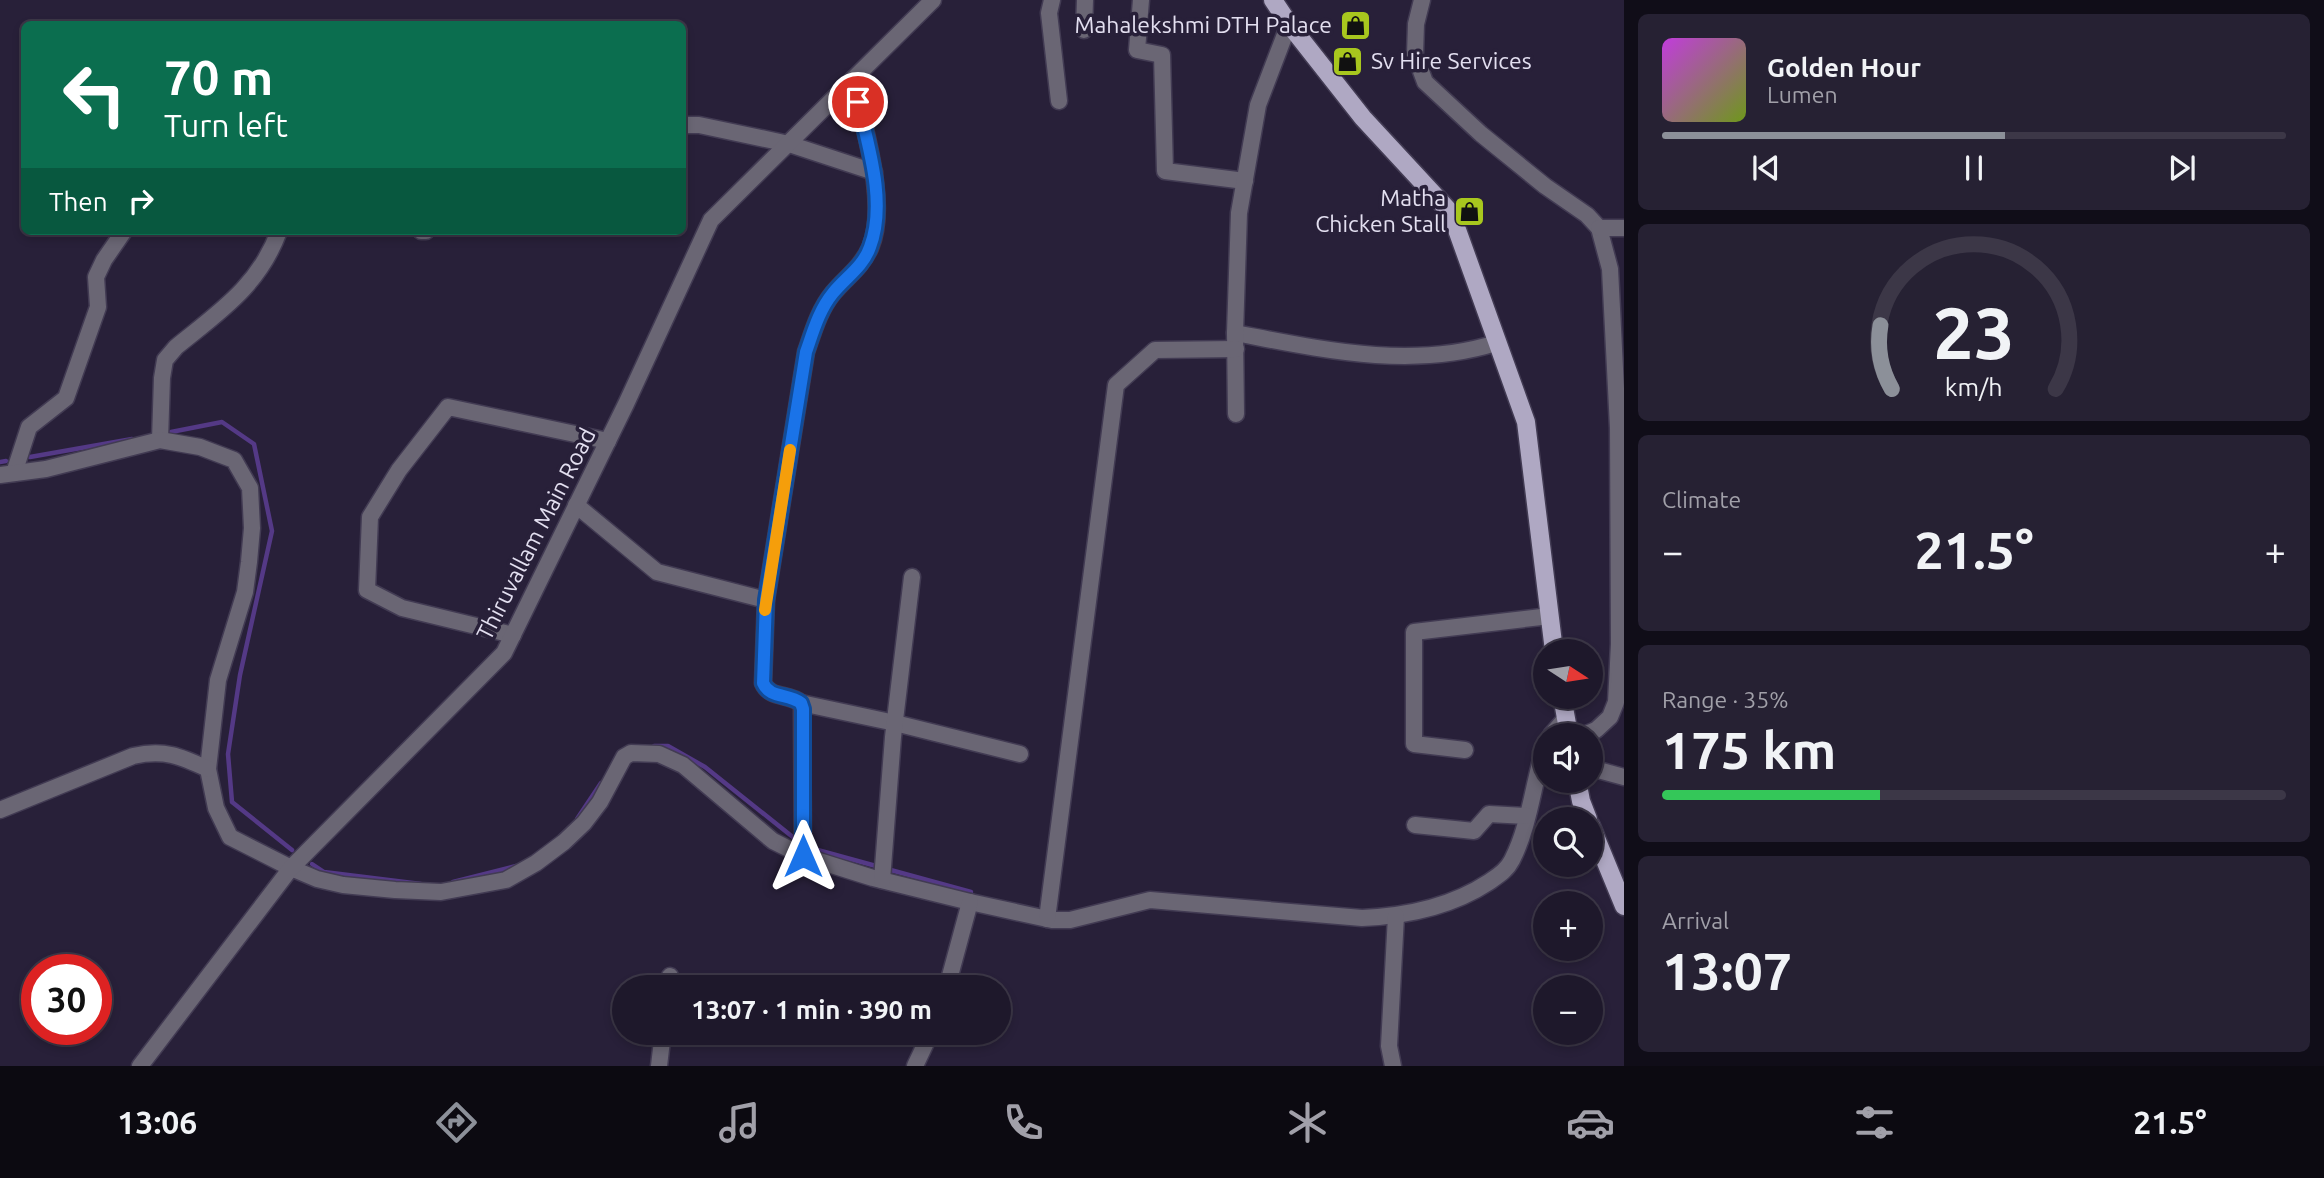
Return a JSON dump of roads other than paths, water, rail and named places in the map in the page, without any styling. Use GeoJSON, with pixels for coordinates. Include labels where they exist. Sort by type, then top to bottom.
{"type":"FeatureCollection","features":[{"type":"Feature","properties":{"kind":"main road"},"geometry":{"type":"LineString","coordinates":[[1273,0],[1363,118],[1451,213],[1526,422],[1553,639]]}},
{"type":"Feature","properties":{"kind":"main road"},"geometry":{"type":"LineString","coordinates":[[1603,855],[1624,906]]}},
{"type":"Feature","properties":{"kind":"street","name":"Thiruvallam Main Road"},"geometry":{"type":"LineString","coordinates":[[140,1066],[291,868],[504,653],[608,441],[711,220],[933,0]]}},
{"type":"Feature","properties":{"kind":"street"},"geometry":{"type":"LineString","coordinates":[[1052,0],[1049,13],[1059,100]]}},
{"type":"Feature","properties":{"kind":"street"},"geometry":{"type":"LineString","coordinates":[[1084,30],[1085,0]]}},
{"type":"Feature","properties":{"kind":"street"},"geometry":{"type":"LineString","coordinates":[[1141,0],[1137,50],[1162,55],[1165,171],[1245,181]]}},
{"type":"Feature","properties":{"kind":"street"},"geometry":{"type":"LineString","coordinates":[[1422,0],[1416,24],[1415,55],[1425,82],[1481,134],[1545,186],[1587,215],[1599,228],[1610,269],[1619,341],[1621,604],[1616,702],[1610,716],[1603,723]]}},
{"type":"Feature","properties":{"kind":"street"},"geometry":{"type":"LineString","coordinates":[[1236,415],[1239,214],[1258,105],[1289,24]]}},
{"type":"Feature","properties":{"kind":"street"},"geometry":{"type":"LineString","coordinates":[[852,79],[874,172],[876,214],[870,247],[854,273],[833,293],[818,317],[806,352],[766,600],[763,683],[766,690],[772,694],[796,699],[801,703],[1020,754]]}},
{"type":"Feature","properties":{"kind":"street"},"geometry":{"type":"LineString","coordinates":[[686,125],[699,125],[789,144],[874,172]]}},
{"type":"Feature","properties":{"kind":"street"},"geometry":{"type":"LineString","coordinates":[[1599,228],[1624,229]]}},
{"type":"Feature","properties":{"kind":"street"},"geometry":{"type":"LineString","coordinates":[[7,474],[29,427],[66,398],[98,307],[96,277],[121,235]]}},
{"type":"Feature","properties":{"kind":"street"},"geometry":{"type":"LineString","coordinates":[[160,440],[165,360],[176,347],[250,284],[262,267],[277,235]]}},
{"type":"Feature","properties":{"kind":"street"},"geometry":{"type":"LineString","coordinates":[[1046,919],[1116,385],[1155,350],[1236,341],[1364,355],[1460,352],[1496,343]]}},
{"type":"Feature","properties":{"kind":"street"},"geometry":{"type":"LineString","coordinates":[[513,635],[402,608],[368,590],[370,517],[400,470],[448,407],[608,441]]}},
{"type":"Feature","properties":{"kind":"street"},"geometry":{"type":"LineString","coordinates":[[7,474],[69,464],[160,440],[200,447],[234,460],[250,488],[252,528],[245,592],[218,680],[208,769],[216,808],[230,837],[291,868],[317,879],[343,885],[441,892],[506,880],[536,863],[564,842],[584,822],[600,802],[624,757],[631,753],[659,754],[683,765],[773,841],[803,856],[882,880],[1046,919],[1070,920],[1150,900],[1362,918],[1396,916],[1448,904],[1469,895],[1504,872],[1516,852],[1533,793]]}},
{"type":"Feature","properties":{"kind":"street"},"geometry":{"type":"LineString","coordinates":[[576,505],[657,572],[766,600]]}},
{"type":"Feature","properties":{"kind":"street"},"geometry":{"type":"LineString","coordinates":[[882,880],[895,723],[912,577]]}},
{"type":"Feature","properties":{"kind":"street"},"geometry":{"type":"LineString","coordinates":[[1465,750],[1414,744],[1414,632],[1550,616]]}},
{"type":"Feature","properties":{"kind":"street"},"geometry":{"type":"LineString","coordinates":[[801,703],[803,856]]}},
{"type":"Feature","properties":{"kind":"street"},"geometry":{"type":"LineString","coordinates":[[0,810],[133,756],[148,753],[180,756],[208,769]]}},
{"type":"Feature","properties":{"kind":"street"},"geometry":{"type":"LineString","coordinates":[[1603,771],[1624,777]]}},
{"type":"Feature","properties":{"kind":"street"},"geometry":{"type":"LineString","coordinates":[[1415,825],[1474,831],[1489,814],[1527,816]]}},
{"type":"Feature","properties":{"kind":"street"},"geometry":{"type":"LineString","coordinates":[[950,975],[970,902]]}},
{"type":"Feature","properties":{"kind":"street"},"geometry":{"type":"LineString","coordinates":[[1393,1066],[1389,1046],[1396,916]]}},
{"type":"Feature","properties":{"kind":"street"},"geometry":{"type":"LineString","coordinates":[[659,1066],[661,1045]]}},
{"type":"Feature","properties":{"kind":"street"},"geometry":{"type":"LineString","coordinates":[[915,1066],[925,1045]]}},
{"type":"Feature","properties":{"kind":"waterway"},"geometry":{"type":"LineString","coordinates":[[171,432],[222,422],[254,444],[272,531],[240,675],[228,754],[232,802],[292,850]]}},
{"type":"Feature","properties":{"kind":"waterway"},"geometry":{"type":"LineString","coordinates":[[30,457],[132,439]]}},
{"type":"Feature","properties":{"kind":"waterway"},"geometry":{"type":"LineString","coordinates":[[0,462],[6,461]]}},
{"type":"Feature","properties":{"kind":"waterway"},"geometry":{"type":"LineString","coordinates":[[654,746],[668,746],[705,767],[799,842]]}},
{"type":"Feature","properties":{"kind":"waterway"},"geometry":{"type":"LineString","coordinates":[[577,819],[601,783]]}},
{"type":"Feature","properties":{"kind":"waterway"},"geometry":{"type":"LineString","coordinates":[[814,849],[971,892]]}},
{"type":"Feature","properties":{"kind":"waterway"},"geometry":{"type":"LineString","coordinates":[[312,864],[324,872],[421,884]]}},
{"type":"Feature","properties":{"kind":"waterway"},"geometry":{"type":"LineString","coordinates":[[453,882],[516,866]]}},
{"type":"Feature","properties":{"kind":"place","name":"Mahalekshmi DTH Palace"},"geometry":{"type":"Point","coordinates":[1355,25]}},
{"type":"Feature","properties":{"kind":"place","name":"Sv Hire Services"},"geometry":{"type":"Point","coordinates":[1348,61]}},
{"type":"Feature","properties":{"kind":"place","name":"Matha Chicken Stall"},"geometry":{"type":"Point","coordinates":[1469,211]}}]}
